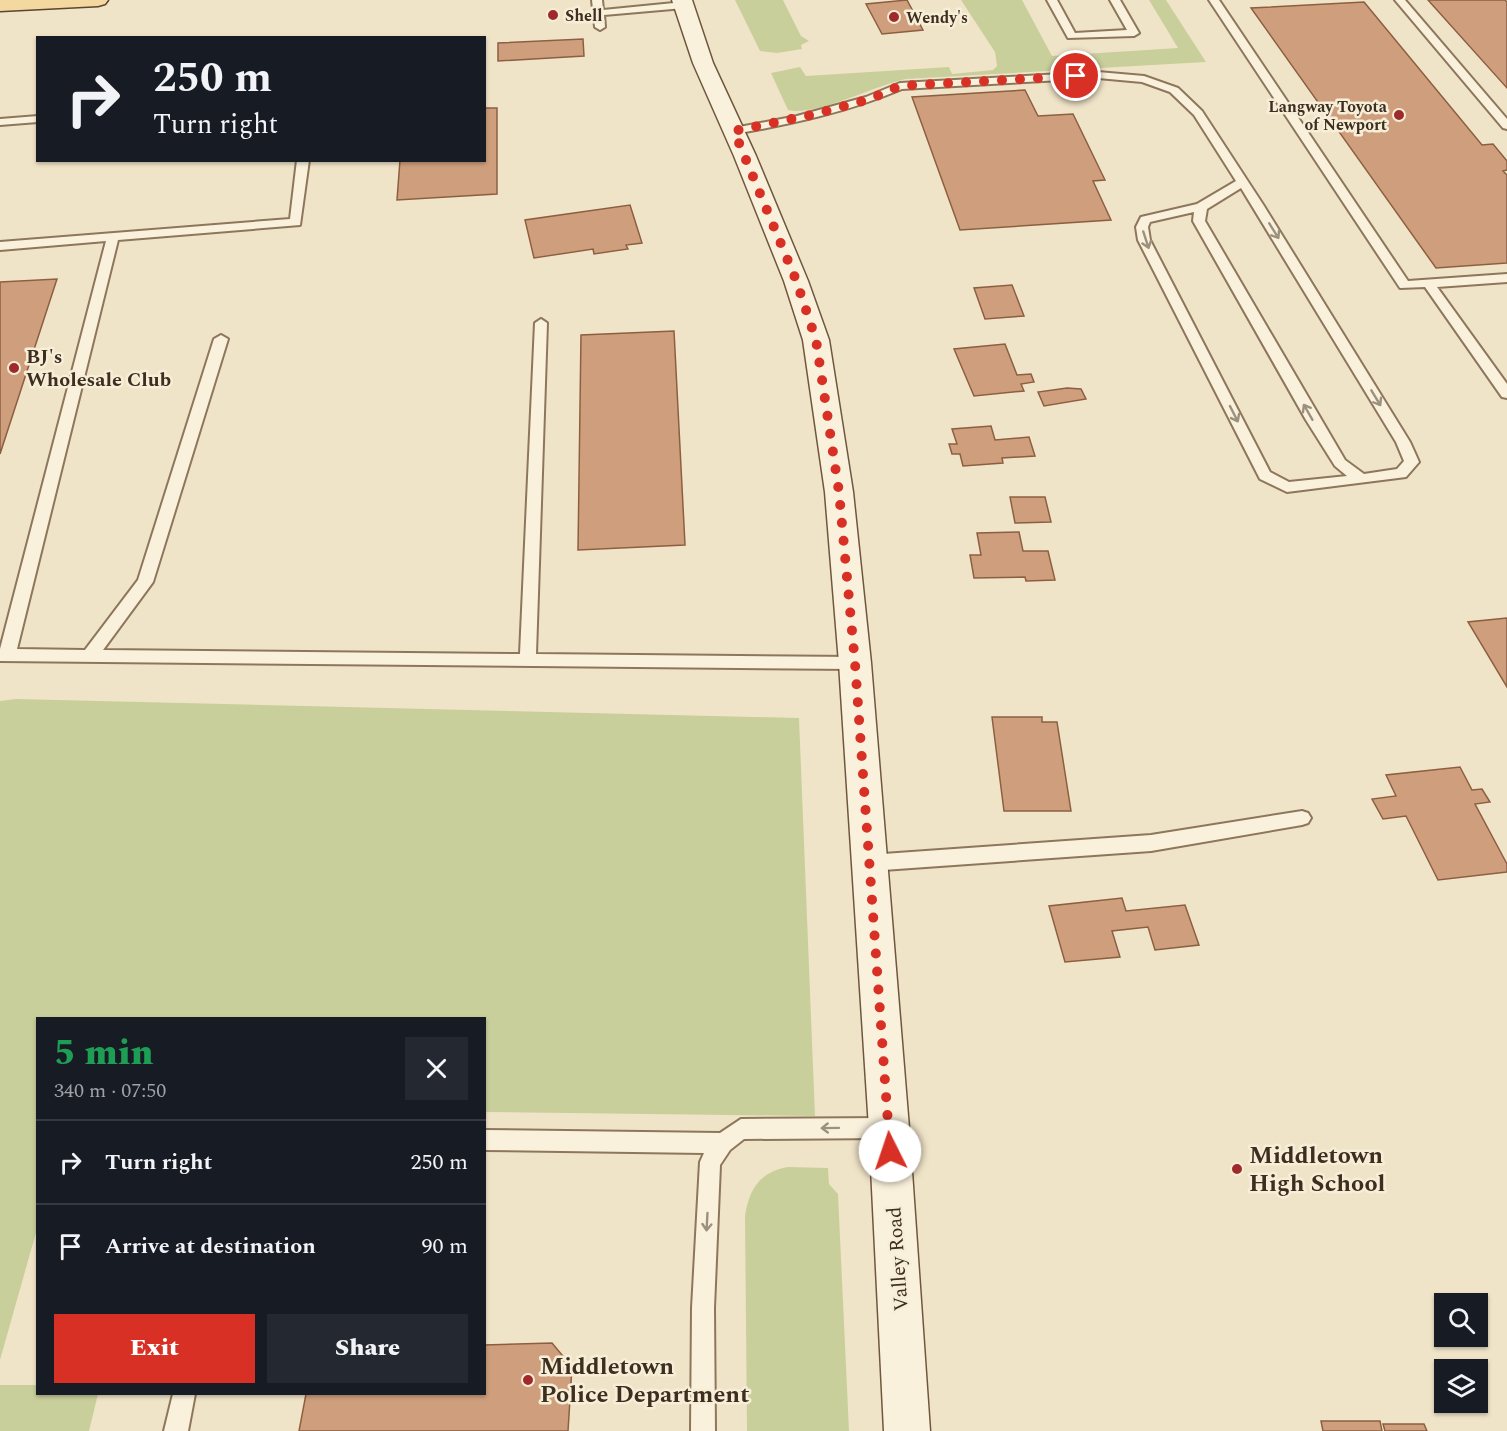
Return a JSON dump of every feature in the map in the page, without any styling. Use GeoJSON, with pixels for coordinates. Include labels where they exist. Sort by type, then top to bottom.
{"type":"FeatureCollection","features":[{"type":"Feature","properties":{"kind":"main road"},"geometry":{"type":"LineString","coordinates":[[0,5],[98,0]]}},
{"type":"Feature","properties":{"kind":"main road","name":"Valley Road"},"geometry":{"type":"LineString","coordinates":[[683,2],[703,63],[796,280],[816,340],[839,492],[855,663],[889,1128],[907,1431]]}},
{"type":"Feature","properties":{"kind":"lane"},"geometry":{"type":"LineString","coordinates":[[597,0],[600,27]]}},
{"type":"Feature","properties":{"kind":"lane"},"geometry":{"type":"LineString","coordinates":[[1052,0],[1072,36],[1134,33],[1115,0]]}},
{"type":"Feature","properties":{"kind":"lane"},"geometry":{"type":"LineString","coordinates":[[1214,0],[1404,285],[1507,278]]}},
{"type":"Feature","properties":{"kind":"lane"},"geometry":{"type":"LineString","coordinates":[[1400,0],[1507,126]]}},
{"type":"Feature","properties":{"kind":"lane"},"geometry":{"type":"LineString","coordinates":[[598,13],[683,2]]}},
{"type":"Feature","properties":{"kind":"lane"},"geometry":{"type":"LineString","coordinates":[[734,131],[809,116],[870,99],[900,86],[1098,75],[1144,79],[1174,90],[1198,113],[1242,182],[1403,442],[1412,462],[1401,473],[1287,487],[1265,475],[1144,240],[1142,227],[1145,220],[1202,207],[1242,182]]}},
{"type":"Feature","properties":{"kind":"lane"},"geometry":{"type":"LineString","coordinates":[[0,122],[36,119]]}},
{"type":"Feature","properties":{"kind":"lane"},"geometry":{"type":"LineString","coordinates":[[0,246],[296,222],[303,162]]}},
{"type":"Feature","properties":{"kind":"lane"},"geometry":{"type":"LineString","coordinates":[[1202,207],[1200,221],[1313,420],[1340,463],[1362,479]]}},
{"type":"Feature","properties":{"kind":"lane"},"geometry":{"type":"LineString","coordinates":[[113,237],[4,654],[855,663]]}},
{"type":"Feature","properties":{"kind":"lane"},"geometry":{"type":"LineString","coordinates":[[1428,283],[1507,394]]}},
{"type":"Feature","properties":{"kind":"lane"},"geometry":{"type":"LineString","coordinates":[[528,660],[540,323]]}},
{"type":"Feature","properties":{"kind":"lane"},"geometry":{"type":"LineString","coordinates":[[90,655],[145,582],[221,339]]}},
{"type":"Feature","properties":{"kind":"lane"},"geometry":{"type":"LineString","coordinates":[[869,863],[1151,843],[1302,818]]}},
{"type":"Feature","properties":{"kind":"lane"},"geometry":{"type":"LineString","coordinates":[[703,1431],[703,1308],[710,1162],[723,1143],[741,1129],[889,1128]]}},
{"type":"Feature","properties":{"kind":"lane"},"geometry":{"type":"LineString","coordinates":[[486,1140],[723,1143]]}},
{"type":"Feature","properties":{"kind":"lane"},"geometry":{"type":"LineString","coordinates":[[176,1431],[184,1395]]}},
{"type":"Feature","properties":{"kind":"green space"},"geometry":{"type":"Polygon","coordinates":[[[735,0],[783,0],[801,36],[809,41],[801,45],[802,49],[777,53],[760,51],[735,0]]]}},
{"type":"Feature","properties":{"kind":"green space"},"geometry":{"type":"Polygon","coordinates":[[[961,0],[1022,0],[1052,56],[1178,48],[1149,0],[1166,0],[1206,62],[906,79],[814,109],[788,110],[771,73],[800,67],[806,76],[949,67],[952,74],[993,70],[997,66],[995,52],[961,0]]]}},
{"type":"Feature","properties":{"kind":"green space"},"geometry":{"type":"Polygon","coordinates":[[[16,699],[799,718],[815,1116],[486,1112],[486,1017],[36,1017],[36,1233],[0,1360],[0,701],[16,699]]]}},
{"type":"Feature","properties":{"kind":"green space"},"geometry":{"type":"Polygon","coordinates":[[[788,1167],[828,1168],[829,1184],[838,1194],[849,1431],[747,1431],[745,1216],[749,1198],[757,1184],[770,1173],[788,1167]]]}},
{"type":"Feature","properties":{"kind":"green space"},"geometry":{"type":"Polygon","coordinates":[[[0,1385],[36,1385],[36,1395],[98,1395],[89,1431],[0,1431],[0,1385]]]}},
{"type":"Feature","properties":{"kind":"building","name":"Wendy's"},"geometry":{"type":"Polygon","coordinates":[[[907,0],[923,30],[882,34],[866,4],[907,0]]]}},
{"type":"Feature","properties":{"kind":"building"},"geometry":{"type":"Polygon","coordinates":[[[1428,0],[1505,0],[1507,2],[1507,88],[1428,0]]]}},
{"type":"Feature","properties":{"kind":"building"},"geometry":{"type":"Polygon","coordinates":[[[1364,2],[1482,145],[1493,144],[1507,161],[1507,170],[1503,171],[1507,175],[1507,263],[1436,268],[1251,8],[1364,2]]]}},
{"type":"Feature","properties":{"kind":"building"},"geometry":{"type":"Polygon","coordinates":[[[583,39],[584,56],[498,61],[498,43],[583,39]]]}},
{"type":"Feature","properties":{"kind":"building"},"geometry":{"type":"Polygon","coordinates":[[[1025,90],[1038,116],[1073,114],[1105,180],[1093,181],[1111,220],[960,230],[912,97],[1025,90]]]}},
{"type":"Feature","properties":{"kind":"building"},"geometry":{"type":"Polygon","coordinates":[[[486,108],[497,108],[497,194],[397,200],[400,162],[486,162],[486,108]]]}},
{"type":"Feature","properties":{"kind":"building"},"geometry":{"type":"Polygon","coordinates":[[[630,205],[642,243],[626,245],[628,249],[594,254],[593,249],[534,258],[525,220],[630,205]]]}},
{"type":"Feature","properties":{"kind":"building","name":"BJ's Wholesale Club"},"geometry":{"type":"Polygon","coordinates":[[[57,279],[0,454],[0,282],[57,279]]]}},
{"type":"Feature","properties":{"kind":"building"},"geometry":{"type":"Polygon","coordinates":[[[1012,285],[1024,316],[985,319],[974,288],[1012,285]]]}},
{"type":"Feature","properties":{"kind":"building"},"geometry":{"type":"Polygon","coordinates":[[[674,331],[685,545],[578,550],[581,335],[674,331]]]}},
{"type":"Feature","properties":{"kind":"building"},"geometry":{"type":"Polygon","coordinates":[[[1005,344],[1017,375],[1031,374],[1034,382],[1021,384],[1024,391],[974,396],[954,349],[1005,344]]]}},
{"type":"Feature","properties":{"kind":"building"},"geometry":{"type":"Polygon","coordinates":[[[1067,388],[1081,389],[1086,399],[1044,406],[1038,392],[1067,388]]]}},
{"type":"Feature","properties":{"kind":"building"},"geometry":{"type":"Polygon","coordinates":[[[991,426],[995,440],[1029,437],[1035,456],[1002,458],[1003,463],[963,466],[960,454],[952,454],[949,444],[957,444],[952,429],[991,426]]]}},
{"type":"Feature","properties":{"kind":"building"},"geometry":{"type":"Polygon","coordinates":[[[1010,497],[1045,497],[1051,522],[1015,523],[1010,497]]]}},
{"type":"Feature","properties":{"kind":"building"},"geometry":{"type":"Polygon","coordinates":[[[1019,532],[1023,551],[1048,551],[1055,580],[1026,581],[1025,577],[974,578],[970,555],[981,555],[977,533],[1019,532]]]}},
{"type":"Feature","properties":{"kind":"building"},"geometry":{"type":"Polygon","coordinates":[[[1507,618],[1507,687],[1468,622],[1507,618]]]}},
{"type":"Feature","properties":{"kind":"building"},"geometry":{"type":"Polygon","coordinates":[[[992,717],[1042,717],[1042,722],[1057,722],[1071,811],[1004,811],[992,717]]]}},
{"type":"Feature","properties":{"kind":"building"},"geometry":{"type":"Polygon","coordinates":[[[1460,767],[1472,790],[1482,789],[1490,802],[1475,804],[1507,864],[1507,872],[1438,880],[1406,816],[1383,819],[1372,799],[1396,796],[1386,775],[1460,767]]]}},
{"type":"Feature","properties":{"kind":"building"},"geometry":{"type":"Polygon","coordinates":[[[1122,898],[1126,911],[1185,905],[1199,945],[1155,950],[1148,927],[1112,931],[1120,957],[1065,962],[1049,906],[1122,898]]]}},
{"type":"Feature","properties":{"kind":"building","name":"Middletown Police Department"},"geometry":{"type":"Polygon","coordinates":[[[552,1343],[572,1367],[568,1431],[299,1431],[306,1395],[486,1395],[486,1345],[552,1343]]]}},
{"type":"Feature","properties":{"kind":"building"},"geometry":{"type":"Polygon","coordinates":[[[1321,1421],[1380,1421],[1382,1431],[1323,1431],[1321,1421]]]}},
{"type":"Feature","properties":{"kind":"building"},"geometry":{"type":"Polygon","coordinates":[[[1383,1424],[1424,1424],[1427,1431],[1385,1431],[1383,1424]]]}},
{"type":"Feature","properties":{"kind":"place","name":"Shell"},"geometry":{"type":"Point","coordinates":[553,15]}},
{"type":"Feature","properties":{"kind":"place","name":"Wendy's"},"geometry":{"type":"Point","coordinates":[894,17]}},
{"type":"Feature","properties":{"kind":"place","name":"Langway Toyota of Newport"},"geometry":{"type":"Point","coordinates":[1399,115]}},
{"type":"Feature","properties":{"kind":"place","name":"BJ's Wholesale Club"},"geometry":{"type":"Point","coordinates":[14,368]}},
{"type":"Feature","properties":{"kind":"place","name":"Middletown High School"},"geometry":{"type":"Point","coordinates":[1237,1169]}},
{"type":"Feature","properties":{"kind":"place","name":"Middletown Police Department"},"geometry":{"type":"Point","coordinates":[528,1380]}},
{"type":"Feature","properties":{"kind":"route"},"geometry":{"type":"LineString","coordinates":[[890,1151],[855,663],[839,492],[816,340],[796,280],[734,131],[798,119],[870,99],[900,86],[1076,76]]}}]}
